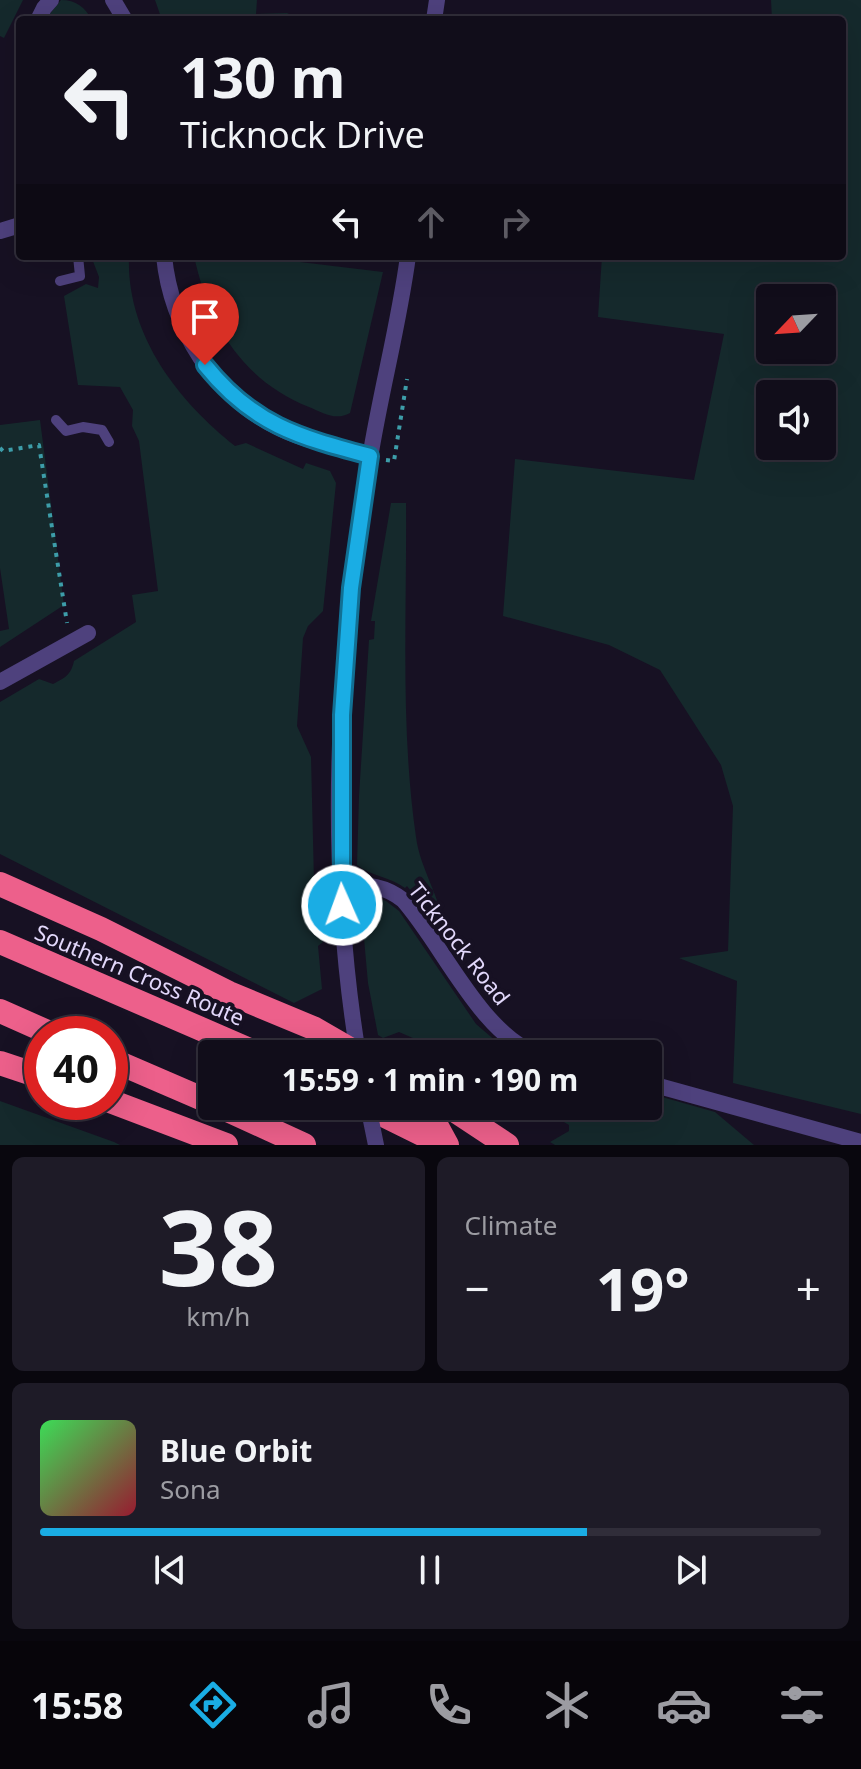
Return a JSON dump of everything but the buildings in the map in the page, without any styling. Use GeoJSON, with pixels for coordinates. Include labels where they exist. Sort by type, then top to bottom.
{"type":"FeatureCollection","features":[{"type":"Feature","properties":{"kind":"highway"},"geometry":{"type":"LineString","coordinates":[[0,884],[334,1040]]}},
{"type":"Feature","properties":{"kind":"highway","name":"Southern Cross Route"},"geometry":{"type":"LineString","coordinates":[[0,942],[227,1040]]}},
{"type":"Feature","properties":{"kind":"highway"},"geometry":{"type":"LineString","coordinates":[[229,993],[305,1040]]}},
{"type":"Feature","properties":{"kind":"highway"},"geometry":{"type":"LineString","coordinates":[[0,1011],[24,1022]]}},
{"type":"Feature","properties":{"kind":"highway"},"geometry":{"type":"LineString","coordinates":[[0,1063],[24,1071]]}},
{"type":"Feature","properties":{"kind":"highway"},"geometry":{"type":"LineString","coordinates":[[128,1067],[198,1097]]}},
{"type":"Feature","properties":{"kind":"highway"},"geometry":{"type":"LineString","coordinates":[[128,1108],[226,1145]]}},
{"type":"Feature","properties":{"kind":"highway"},"geometry":{"type":"LineString","coordinates":[[250,1120],[304,1145]]}},
{"type":"Feature","properties":{"kind":"highway"},"geometry":{"type":"LineString","coordinates":[[395,1120],[446,1145]]}},
{"type":"Feature","properties":{"kind":"highway"},"geometry":{"type":"LineString","coordinates":[[431,1120],[446,1145]]}},
{"type":"Feature","properties":{"kind":"highway"},"geometry":{"type":"LineString","coordinates":[[469,1120],[507,1145]]}},
{"type":"Feature","properties":{"kind":"street"},"geometry":{"type":"LineString","coordinates":[[165,260],[168,287],[178,314],[193,347],[218,382],[242,404],[280,428],[370,456]]}},
{"type":"Feature","properties":{"kind":"street"},"geometry":{"type":"LineString","coordinates":[[356,1040],[340,884],[342,715],[351,588],[370,456],[407,260]]}},
{"type":"Feature","properties":{"kind":"street"},"geometry":{"type":"LineString","coordinates":[[0,682],[80,637]]}},
{"type":"Feature","properties":{"kind":"street","name":"Ticknock Road"},"geometry":{"type":"LineString","coordinates":[[340,884],[376,886],[390,890],[403,900],[481,1009],[516,1040]]}},
{"type":"Feature","properties":{"kind":"street"},"geometry":{"type":"LineString","coordinates":[[662,1087],[861,1142]]}},
{"type":"Feature","properties":{"kind":"street"},"geometry":{"type":"LineString","coordinates":[[370,1120],[376,1145]]}},
{"type":"Feature","properties":{"kind":"lane"},"geometry":{"type":"LineString","coordinates":[[60,281],[80,276],[78,260]]}},
{"type":"Feature","properties":{"kind":"lane"},"geometry":{"type":"LineString","coordinates":[[56,420],[66,431],[83,427],[102,430],[109,442]]}},
{"type":"Feature","properties":{"kind":"path"},"geometry":{"type":"LineString","coordinates":[[0,448],[3,451],[39,445],[63,611],[80,637]]}},
{"type":"Feature","properties":{"kind":"green space"},"geometry":{"type":"Polygon","coordinates":[[[0,0],[23,0],[4,38],[0,36],[0,0]]]}},
{"type":"Feature","properties":{"kind":"green space"},"geometry":{"type":"Polygon","coordinates":[[[61,0],[80,5],[89,16],[48,16],[61,0]]]}},
{"type":"Feature","properties":{"kind":"green space"},"geometry":{"type":"Polygon","coordinates":[[[155,0],[257,0],[256,14],[289,13],[283,16],[161,16],[155,0]]]}},
{"type":"Feature","properties":{"kind":"green space"},"geometry":{"type":"Polygon","coordinates":[[[771,0],[861,0],[861,1114],[733,1083],[737,981],[679,958],[728,951],[733,806],[721,765],[660,670],[609,645],[503,616],[515,459],[694,480],[724,334],[598,317],[602,260],[846,260],[846,16],[772,16],[771,0]]]}},
{"type":"Feature","properties":{"kind":"green space"},"geometry":{"type":"Polygon","coordinates":[[[93,260],[129,260],[130,285],[146,338],[175,386],[214,428],[235,446],[246,443],[303,469],[306,463],[330,471],[336,483],[323,611],[308,626],[303,638],[297,726],[311,757],[315,923],[323,942],[318,946],[322,989],[294,1003],[0,854],[0,702],[39,679],[53,684],[64,678],[74,661],[136,622],[132,595],[158,591],[139,441],[132,426],[133,410],[120,387],[78,385],[64,296],[86,284],[98,288],[99,277],[93,260]]]}},
{"type":"Feature","properties":{"kind":"green space"},"geometry":{"type":"Polygon","coordinates":[[[195,260],[283,260],[383,272],[350,413],[335,416],[324,414],[285,396],[265,382],[247,366],[219,327],[195,260]]]}},
{"type":"Feature","properties":{"kind":"green space"},"geometry":{"type":"Polygon","coordinates":[[[40,420],[64,605],[0,647],[0,631],[9,629],[0,568],[0,425],[40,420]]]}},
{"type":"Feature","properties":{"kind":"green space"},"geometry":{"type":"Polygon","coordinates":[[[391,503],[406,503],[406,712],[416,837],[444,930],[407,886],[405,888],[357,865],[369,640],[374,639],[375,621],[371,621],[391,503]]]}},
{"type":"Feature","properties":{"kind":"green space"},"geometry":{"type":"Polygon","coordinates":[[[376,897],[399,911],[476,1024],[495,1040],[418,1040],[399,1032],[383,1038],[378,1035],[368,983],[361,905],[365,900],[376,897]]]}},
{"type":"Feature","properties":{"kind":"green space"},"geometry":{"type":"Polygon","coordinates":[[[662,1097],[715,1112],[754,1145],[555,1145],[550,1142],[569,1131],[569,1125],[561,1120],[662,1120],[662,1097]]]}},
{"type":"Feature","properties":{"kind":"green space"},"geometry":{"type":"Polygon","coordinates":[[[0,1101],[24,1110],[24,1120],[53,1120],[120,1145],[0,1145],[0,1101]]]}},
{"type":"Feature","properties":{"kind":"route"},"geometry":{"type":"LineString","coordinates":[[205,365],[242,404],[280,428],[370,456],[351,588],[342,715],[342,905]]}}]}
